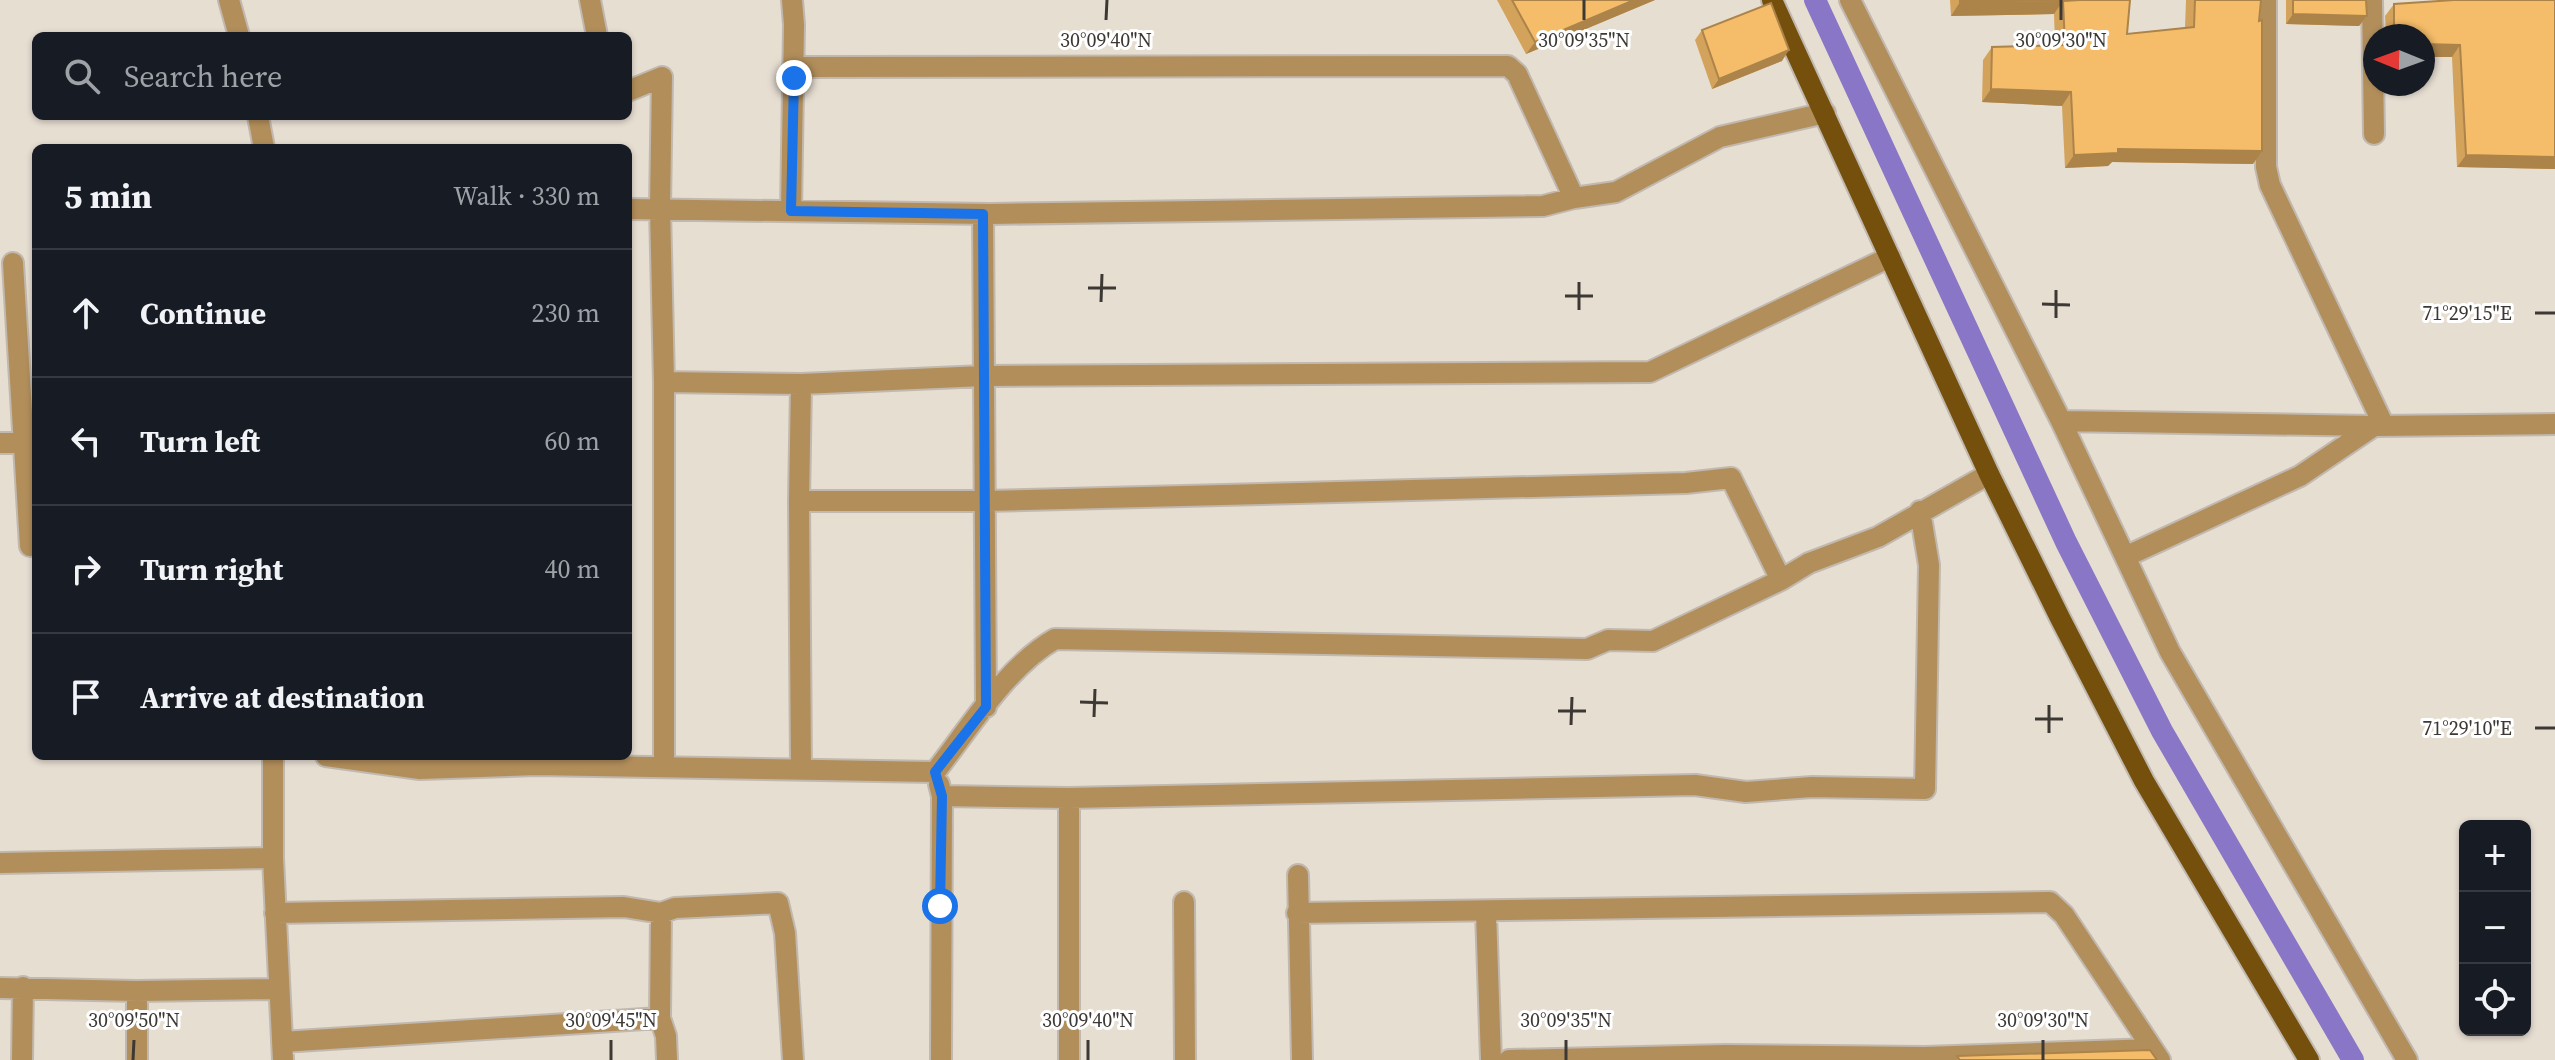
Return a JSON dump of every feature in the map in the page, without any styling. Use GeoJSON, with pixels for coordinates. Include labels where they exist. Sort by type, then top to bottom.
{"type":"FeatureCollection","features":[{"type":"Feature","properties":{"kind":"main road"},"geometry":{"type":"LineString","coordinates":[[1772,0],[1989,474],[2144,781],[2309,1060]]}},
{"type":"Feature","properties":{"kind":"street"},"geometry":{"type":"LineString","coordinates":[[229,0],[238,32]]}},
{"type":"Feature","properties":{"kind":"street"},"geometry":{"type":"LineString","coordinates":[[590,0],[596,32]]}},
{"type":"Feature","properties":{"kind":"street"},"geometry":{"type":"LineString","coordinates":[[791,211],[792,0]]}},
{"type":"Feature","properties":{"kind":"street"},"geometry":{"type":"LineString","coordinates":[[1850,0],[2061,421],[2170,652],[2407,1060]]}},
{"type":"Feature","properties":{"kind":"street"},"geometry":{"type":"LineString","coordinates":[[2266,0],[2266,167],[2270,185],[2379,426]]}},
{"type":"Feature","properties":{"kind":"street"},"geometry":{"type":"LineString","coordinates":[[2372,0],[2374,134]]}},
{"type":"Feature","properties":{"kind":"street"},"geometry":{"type":"LineString","coordinates":[[794,67],[1508,66],[1517,74],[1574,198]]}},
{"type":"Feature","properties":{"kind":"street"},"geometry":{"type":"LineString","coordinates":[[632,89],[662,77],[664,767]]}},
{"type":"Feature","properties":{"kind":"street"},"geometry":{"type":"LineString","coordinates":[[632,209],[983,214],[1543,206],[1616,192],[1720,137],[1825,113]]}},
{"type":"Feature","properties":{"kind":"street"},"geometry":{"type":"LineString","coordinates":[[259,120],[263,144]]}},
{"type":"Feature","properties":{"kind":"street"},"geometry":{"type":"LineString","coordinates":[[983,214],[986,707]]}},
{"type":"Feature","properties":{"kind":"street"},"geometry":{"type":"LineString","coordinates":[[664,382],[801,384],[983,376],[1650,372],[1890,257]]}},
{"type":"Feature","properties":{"kind":"street"},"geometry":{"type":"LineString","coordinates":[[13,263],[30,442],[30,546]]}},
{"type":"Feature","properties":{"kind":"street"},"geometry":{"type":"LineString","coordinates":[[801,384],[801,769]]}},
{"type":"Feature","properties":{"kind":"street"},"geometry":{"type":"LineString","coordinates":[[2061,421],[2379,426],[2555,424]]}},
{"type":"Feature","properties":{"kind":"street"},"geometry":{"type":"LineString","coordinates":[[2127,556],[2300,476],[2379,426]]}},
{"type":"Feature","properties":{"kind":"street"},"geometry":{"type":"LineString","coordinates":[[0,443],[30,442]]}},
{"type":"Feature","properties":{"kind":"street"},"geometry":{"type":"LineString","coordinates":[[935,772],[1034,651],[1055,639],[1587,649],[1608,640],[1653,641],[1781,580],[1809,563],[1878,537],[1989,474]]}},
{"type":"Feature","properties":{"kind":"street"},"geometry":{"type":"LineString","coordinates":[[799,501],[985,501],[1686,483],[1731,478],[1781,580]]}},
{"type":"Feature","properties":{"kind":"street"},"geometry":{"type":"LineString","coordinates":[[942,796],[1069,798],[1695,785],[1746,792],[1812,787],[1925,789],[1929,565],[1920,511]]}},
{"type":"Feature","properties":{"kind":"street"},"geometry":{"type":"LineString","coordinates":[[273,760],[273,858],[283,1051],[660,1018]]}},
{"type":"Feature","properties":{"kind":"street"},"geometry":{"type":"LineString","coordinates":[[389,760],[537,760],[664,767],[935,772]]}},
{"type":"Feature","properties":{"kind":"street"},"geometry":{"type":"LineString","coordinates":[[935,772],[942,796],[941,1060]]}},
{"type":"Feature","properties":{"kind":"street"},"geometry":{"type":"LineString","coordinates":[[1069,798],[1069,1060]]}},
{"type":"Feature","properties":{"kind":"street"},"geometry":{"type":"LineString","coordinates":[[0,863],[273,858]]}},
{"type":"Feature","properties":{"kind":"street"},"geometry":{"type":"LineString","coordinates":[[1298,875],[1302,1060]]}},
{"type":"Feature","properties":{"kind":"street"},"geometry":{"type":"LineString","coordinates":[[1184,902],[1185,1060]]}},
{"type":"Feature","properties":{"kind":"street"},"geometry":{"type":"LineString","coordinates":[[1297,913],[2050,902],[2064,915],[2156,1054]]}},
{"type":"Feature","properties":{"kind":"street"},"geometry":{"type":"LineString","coordinates":[[275,913],[624,907],[661,913],[675,908],[778,903],[785,933],[793,1060]]}},
{"type":"Feature","properties":{"kind":"street"},"geometry":{"type":"LineString","coordinates":[[1486,912],[1491,1060]]}},
{"type":"Feature","properties":{"kind":"street"},"geometry":{"type":"LineString","coordinates":[[661,913],[660,1018],[666,1036],[667,1060]]}},
{"type":"Feature","properties":{"kind":"street"},"geometry":{"type":"LineString","coordinates":[[22,1060],[23,987]]}},
{"type":"Feature","properties":{"kind":"street"},"geometry":{"type":"LineString","coordinates":[[0,988],[137,991],[279,989]]}},
{"type":"Feature","properties":{"kind":"street"},"geometry":{"type":"LineString","coordinates":[[137,991],[137,1060]]}},
{"type":"Feature","properties":{"kind":"street"},"geometry":{"type":"LineString","coordinates":[[1509,1060],[2156,1054]]}},
{"type":"Feature","properties":{"kind":"building"},"geometry":{"type":"Polygon","coordinates":[[[1512,0],[1634,0],[1535,42],[1512,0]]]}},
{"type":"Feature","properties":{"kind":"building"},"geometry":{"type":"Polygon","coordinates":[[[1960,0],[2063,0],[1960,2],[1960,0]]]}},
{"type":"Feature","properties":{"kind":"building"},"geometry":{"type":"Polygon","coordinates":[[[2130,0],[2127,34],[2194,27],[2195,0],[2261,0],[2262,151],[2118,149],[2118,153],[2074,155],[2071,92],[1991,89],[1992,47],[2065,45],[2063,1],[2130,0]]]}},
{"type":"Feature","properties":{"kind":"building"},"geometry":{"type":"Polygon","coordinates":[[[2293,0],[2366,0],[2367,16],[2293,14],[2293,0]]]}},
{"type":"Feature","properties":{"kind":"building"},"geometry":{"type":"Polygon","coordinates":[[[2454,0],[2555,0],[2555,157],[2466,155],[2460,45],[2435,44],[2435,24],[2394,24],[2394,4],[2454,0]]]}},
{"type":"Feature","properties":{"kind":"building"},"geometry":{"type":"Polygon","coordinates":[[[1771,3],[1789,50],[1719,79],[1702,30],[1771,3]]]}},
{"type":"Feature","properties":{"kind":"building"},"geometry":{"type":"Polygon","coordinates":[[[2150,1050],[2157,1060],[1960,1060],[1957,1056],[2150,1050]]]}},
{"type":"Feature","properties":{"kind":"waterway"},"geometry":{"type":"LineString","coordinates":[[1815,0],[2066,542],[2162,731],[2353,1060]]}},
{"type":"Feature","properties":{"kind":"route"},"geometry":{"type":"LineString","coordinates":[[794,78],[791,211],[983,214],[986,707],[935,772],[942,796],[940,906]]}}]}
